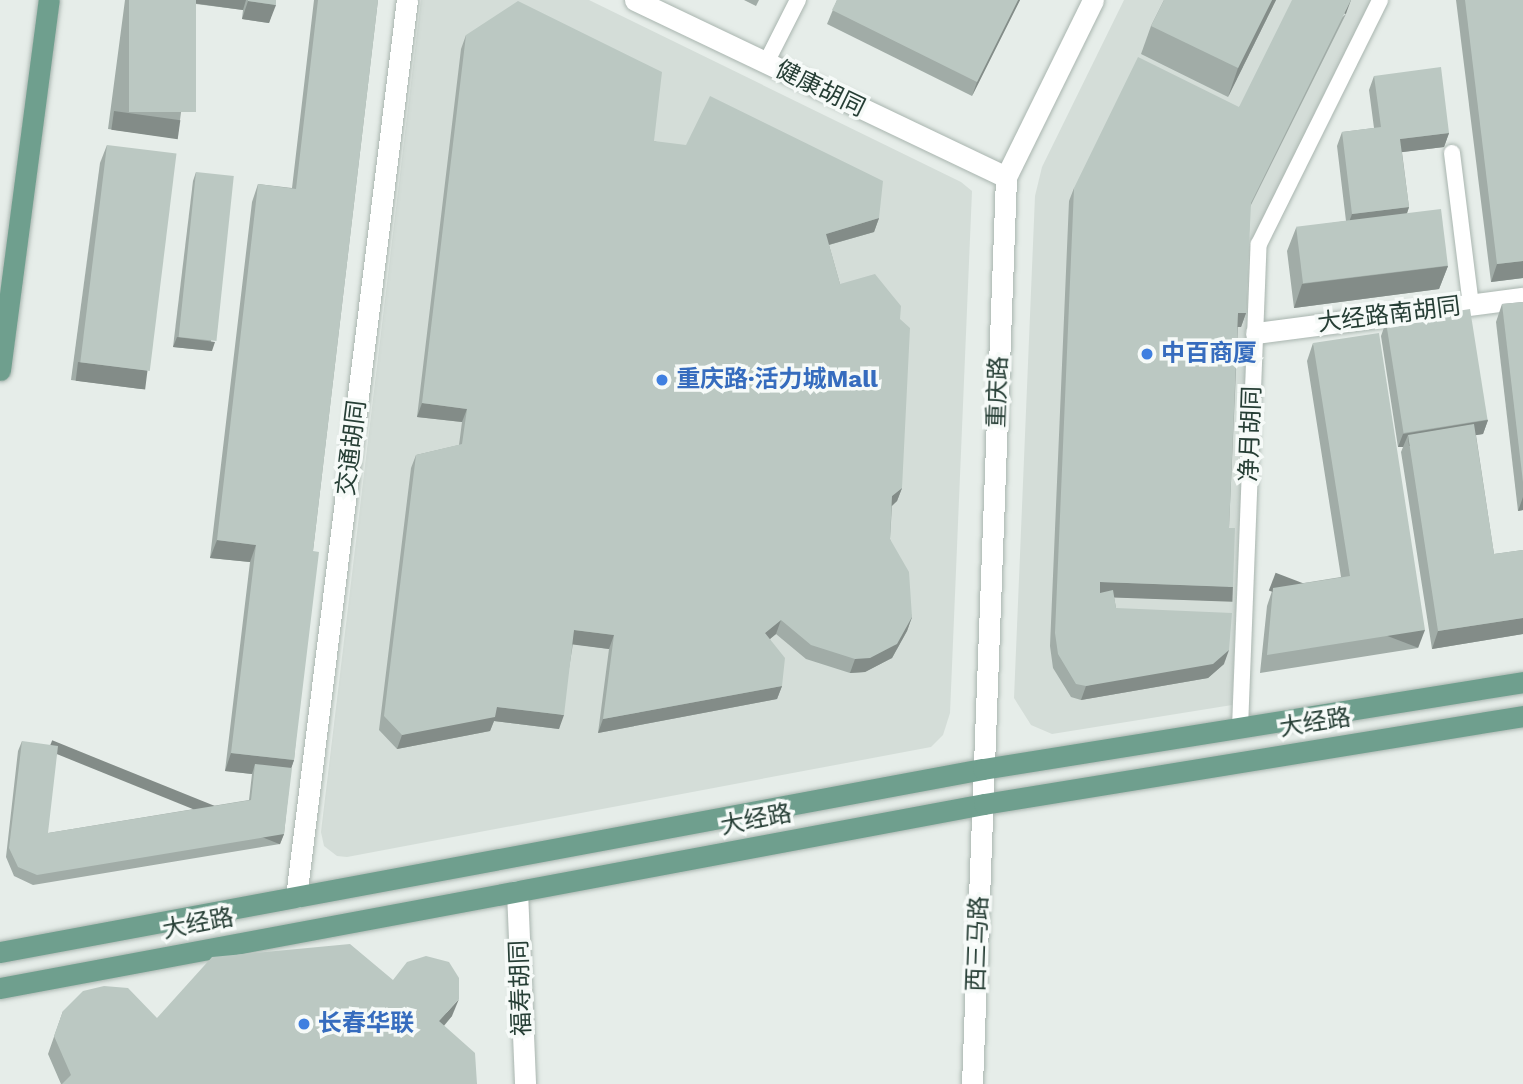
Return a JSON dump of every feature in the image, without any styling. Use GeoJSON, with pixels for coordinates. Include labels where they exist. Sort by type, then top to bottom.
{"type":"FeatureCollection","features":[{"type":"Feature","properties":{"kind":"main road"},"geometry":{"type":"LineString","coordinates":[[0,370],[49,0]]}},
{"type":"Feature","properties":{"kind":"main road","name":"大经路"},"geometry":{"type":"LineString","coordinates":[[0,952],[984,769],[1523,682]]}},
{"type":"Feature","properties":{"kind":"main road","name":"大经路"},"geometry":{"type":"LineString","coordinates":[[0,988],[984,804],[1523,716]]}},
{"type":"Feature","properties":{"kind":"street","name":"交通胡同"},"geometry":{"type":"LineString","coordinates":[[296,897],[408,0]]}},
{"type":"Feature","properties":{"kind":"street","name":"健康胡同"},"geometry":{"type":"LineString","coordinates":[[635,0],[1006,177]]}},
{"type":"Feature","properties":{"kind":"street","name":"重庆路"},"geometry":{"type":"LineString","coordinates":[[984,804],[1006,177],[1093,0]]}},
{"type":"Feature","properties":{"kind":"street","name":"大经路南胡同"},"geometry":{"type":"LineString","coordinates":[[1255,332],[1523,298]]}},
{"type":"Feature","properties":{"kind":"street","name":"西三马路"},"geometry":{"type":"LineString","coordinates":[[972,1084],[984,804]]}},
{"type":"Feature","properties":{"kind":"street","name":"福寿胡同"},"geometry":{"type":"LineString","coordinates":[[517,891],[525,1084]]}},
{"type":"Feature","properties":{"kind":"lane"},"geometry":{"type":"LineString","coordinates":[[766,63],[798,0]]}},
{"type":"Feature","properties":{"kind":"lane","name":"净月胡同"},"geometry":{"type":"LineString","coordinates":[[1240,728],[1259,244],[1380,0]]}},
{"type":"Feature","properties":{"kind":"lane"},"geometry":{"type":"LineString","coordinates":[[1451,153],[1471,305]]}},
{"type":"Feature","properties":{"kind":"shaded area","name":"重庆路·活力城Mall"},"geometry":{"type":"Polygon","coordinates":[[[421,0],[589,0],[961,182],[972,191],[950,713],[943,735],[931,747],[347,857],[337,856],[324,846],[321,832],[421,0]]]}},
{"type":"Feature","properties":{"kind":"shaded area","name":"中百商厦"},"geometry":{"type":"Polygon","coordinates":[[[1124,0],[1371,0],[1251,243],[1232,705],[1052,734],[1031,725],[1014,698],[1035,196],[1042,167],[1124,0]]]}},
{"type":"Feature","properties":{"kind":"building"},"geometry":{"type":"Polygon","coordinates":[[[129,0],[196,0],[196,112],[129,112],[129,0]]]}},
{"type":"Feature","properties":{"kind":"building"},"geometry":{"type":"Polygon","coordinates":[[[276,0],[276,5],[248,1],[276,0]]]}},
{"type":"Feature","properties":{"kind":"building"},"geometry":{"type":"Polygon","coordinates":[[[318,0],[378,0],[313,551],[319,552],[294,760],[231,753],[256,545],[217,540],[258,184],[296,189],[318,0]]]}},
{"type":"Feature","properties":{"kind":"building"},"geometry":{"type":"Polygon","coordinates":[[[837,0],[1018,0],[977,82],[832,10],[837,0]]]}},
{"type":"Feature","properties":{"kind":"building"},"geometry":{"type":"Polygon","coordinates":[[[1164,0],[1272,0],[1238,68],[1151,26],[1164,0]]]}},
{"type":"Feature","properties":{"kind":"building","name":"中百商厦"},"geometry":{"type":"Polygon","coordinates":[[[1292,0],[1351,0],[1251,203],[1246,313],[1238,313],[1229,528],[1235,528],[1233,587],[1100,582],[1100,593],[1113,590],[1116,608],[1232,613],[1229,650],[1213,664],[1086,686],[1076,684],[1058,654],[1055,633],[1074,188],[1138,57],[1239,107],[1292,0]]]}},
{"type":"Feature","properties":{"kind":"building"},"geometry":{"type":"Polygon","coordinates":[[[1465,0],[1523,0],[1523,261],[1497,264],[1465,0]]]}},
{"type":"Feature","properties":{"kind":"building","name":"重庆路·活力城Mall"},"geometry":{"type":"Polygon","coordinates":[[[518,1],[662,72],[654,141],[686,145],[710,96],[883,181],[879,218],[826,234],[840,284],[875,274],[901,306],[900,319],[910,328],[902,488],[892,496],[890,539],[909,572],[912,617],[897,644],[870,658],[855,659],[811,645],[781,620],[765,633],[785,658],[782,686],[603,719],[614,635],[574,630],[564,715],[497,707],[495,717],[402,735],[384,716],[416,455],[462,444],[467,409],[422,403],[466,35],[518,1]]]}},
{"type":"Feature","properties":{"kind":"building"},"geometry":{"type":"Polygon","coordinates":[[[1441,67],[1449,133],[1400,139],[1409,207],[1352,214],[1342,132],[1381,127],[1374,76],[1441,67]]]}},
{"type":"Feature","properties":{"kind":"building"},"geometry":{"type":"Polygon","coordinates":[[[107,145],[176,154],[150,371],[80,362],[107,145]]]}},
{"type":"Feature","properties":{"kind":"building"},"geometry":{"type":"Polygon","coordinates":[[[196,172],[234,176],[216,341],[179,337],[196,172]]]}},
{"type":"Feature","properties":{"kind":"building"},"geometry":{"type":"Polygon","coordinates":[[[1441,209],[1448,266],[1303,283],[1296,227],[1441,209]]]}},
{"type":"Feature","properties":{"kind":"building"},"geometry":{"type":"Polygon","coordinates":[[[1523,302],[1523,482],[1502,304],[1523,302]]]}},
{"type":"Feature","properties":{"kind":"building"},"geometry":{"type":"Polygon","coordinates":[[[1470,309],[1488,420],[1404,433],[1386,322],[1470,309]]]}},
{"type":"Feature","properties":{"kind":"building"},"geometry":{"type":"Polygon","coordinates":[[[1379,333],[1425,630],[1267,655],[1273,588],[1350,576],[1313,343],[1379,333]]]}},
{"type":"Feature","properties":{"kind":"building"},"geometry":{"type":"Polygon","coordinates":[[[1474,424],[1494,554],[1523,550],[1523,618],[1438,631],[1408,435],[1474,424]]]}},
{"type":"Feature","properties":{"kind":"building"},"geometry":{"type":"Polygon","coordinates":[[[22,741],[58,746],[48,833],[251,800],[255,764],[292,768],[284,834],[37,875],[18,867],[9,848],[22,741]]]}},
{"type":"Feature","properties":{"kind":"building","name":"长春华联"},"geometry":{"type":"Polygon","coordinates":[[[350,944],[393,980],[407,962],[426,956],[449,962],[459,978],[459,999],[439,1021],[475,1053],[477,1084],[62,1084],[71,1075],[54,1036],[63,1011],[83,991],[104,986],[128,988],[157,1018],[212,957],[350,944]]]}},
{"type":"Feature","properties":{"kind":"place","name":"中百商厦"},"geometry":{"type":"Point","coordinates":[1147,354]}},
{"type":"Feature","properties":{"kind":"place","name":"重庆路·活力城Mall"},"geometry":{"type":"Point","coordinates":[662,380]}},
{"type":"Feature","properties":{"kind":"place","name":"长春华联"},"geometry":{"type":"Point","coordinates":[304,1024]}}]}
